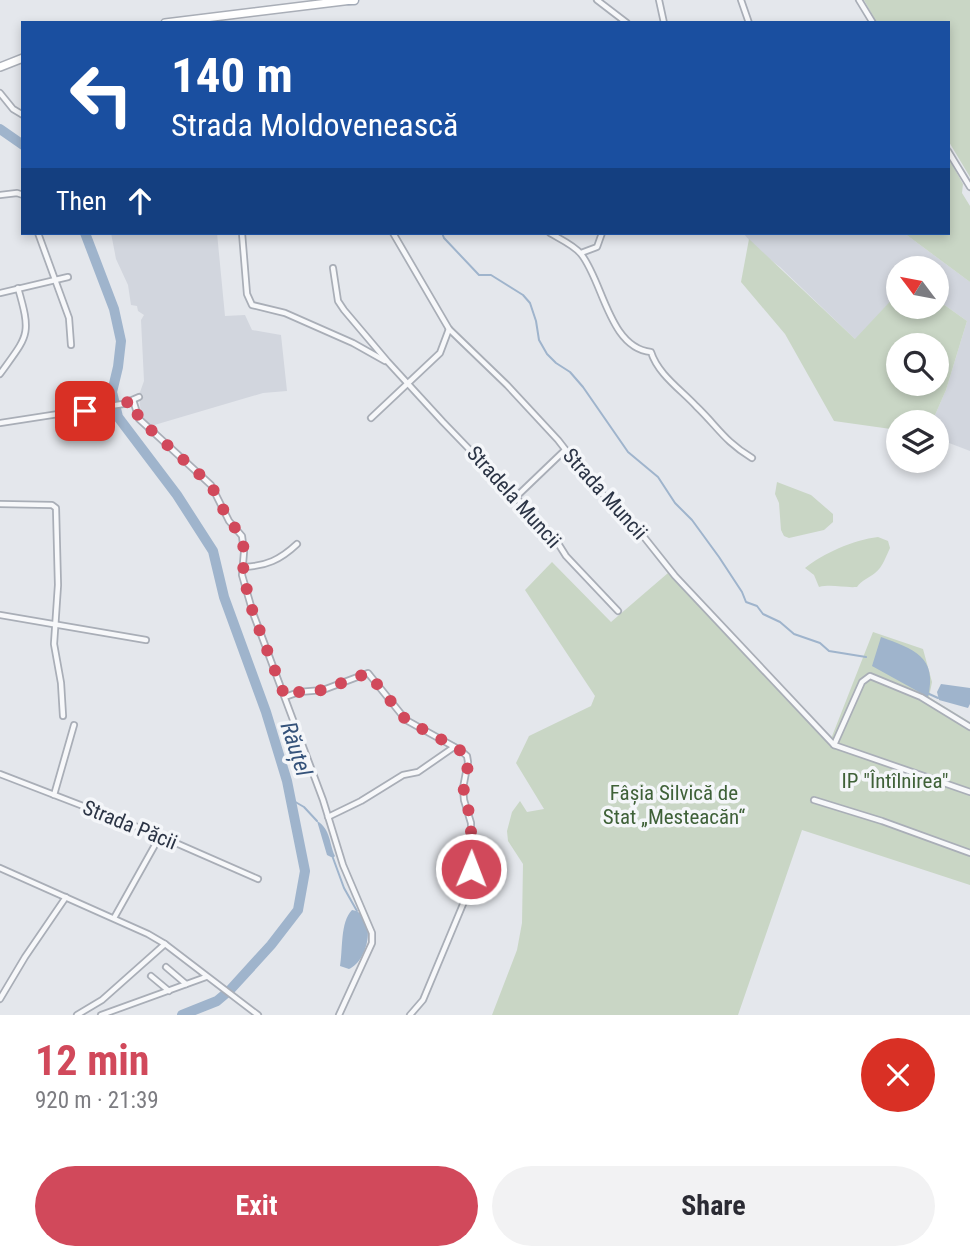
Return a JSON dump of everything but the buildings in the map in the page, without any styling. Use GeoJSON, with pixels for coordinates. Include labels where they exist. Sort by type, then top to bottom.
{"type":"FeatureCollection","features":[{"type":"Feature","properties":{"kind":"street"},"geometry":{"type":"LineString","coordinates":[[181,21],[352,0]]}},
{"type":"Feature","properties":{"kind":"street"},"geometry":{"type":"LineString","coordinates":[[597,0],[624,21]]}},
{"type":"Feature","properties":{"kind":"street"},"geometry":{"type":"LineString","coordinates":[[659,0],[664,21]]}},
{"type":"Feature","properties":{"kind":"street"},"geometry":{"type":"LineString","coordinates":[[741,0],[748,21]]}},
{"type":"Feature","properties":{"kind":"street"},"geometry":{"type":"LineString","coordinates":[[859,0],[872,21]]}},
{"type":"Feature","properties":{"kind":"street"},"geometry":{"type":"LineString","coordinates":[[0,67],[21,59]]}},
{"type":"Feature","properties":{"kind":"street"},"geometry":{"type":"LineString","coordinates":[[0,93],[13,109],[21,114]]}},
{"type":"Feature","properties":{"kind":"street"},"geometry":{"type":"LineString","coordinates":[[950,154],[970,187]]}},
{"type":"Feature","properties":{"kind":"street"},"geometry":{"type":"LineString","coordinates":[[0,195],[17,192],[21,194]]}},
{"type":"Feature","properties":{"kind":"street"},"geometry":{"type":"LineString","coordinates":[[39,235],[71,325],[71,345]]}},
{"type":"Feature","properties":{"kind":"street"},"geometry":{"type":"LineString","coordinates":[[242,235],[248,300],[252,305],[285,313],[353,343],[388,362]]}},
{"type":"Feature","properties":{"kind":"street","name":"Strada Muncii"},"geometry":{"type":"LineString","coordinates":[[394,235],[449,328],[507,385],[675,576],[834,745]]}},
{"type":"Feature","properties":{"kind":"street"},"geometry":{"type":"LineString","coordinates":[[553,235],[581,253],[620,332],[636,346],[651,352],[658,368],[699,408],[718,432],[732,446],[752,458]]}},
{"type":"Feature","properties":{"kind":"street"},"geometry":{"type":"LineString","coordinates":[[581,253],[597,247],[601,235]]}},
{"type":"Feature","properties":{"kind":"street","name":"Stradela Muncii"},"geometry":{"type":"LineString","coordinates":[[333,268],[340,305],[388,362],[517,496],[554,537],[571,562],[618,611]]}},
{"type":"Feature","properties":{"kind":"street"},"geometry":{"type":"LineString","coordinates":[[1,292],[68,277]]}},
{"type":"Feature","properties":{"kind":"street"},"geometry":{"type":"LineString","coordinates":[[0,374],[27,333],[18,288]]}},
{"type":"Feature","properties":{"kind":"street"},"geometry":{"type":"LineString","coordinates":[[371,418],[440,353],[449,328]]}},
{"type":"Feature","properties":{"kind":"street"},"geometry":{"type":"LineString","coordinates":[[0,424],[123,404],[136,398],[139,419],[180,454],[214,489],[229,521],[242,536],[243,575],[253,613],[343,864],[369,922],[373,939],[339,1015]]}},
{"type":"Feature","properties":{"kind":"street"},"geometry":{"type":"LineString","coordinates":[[517,496],[565,450]]}},
{"type":"Feature","properties":{"kind":"street"},"geometry":{"type":"LineString","coordinates":[[0,504],[55,506],[58,585],[55,657],[61,683],[63,716]]}},
{"type":"Feature","properties":{"kind":"street"},"geometry":{"type":"LineString","coordinates":[[244,567],[270,564],[297,544]]}},
{"type":"Feature","properties":{"kind":"street"},"geometry":{"type":"LineString","coordinates":[[0,615],[146,640]]}},
{"type":"Feature","properties":{"kind":"street"},"geometry":{"type":"LineString","coordinates":[[285,697],[299,692],[323,690],[368,673],[406,720],[467,756],[463,788],[464,800],[471,818],[468,885],[463,909],[423,1000],[410,1015]]}},
{"type":"Feature","properties":{"kind":"street"},"geometry":{"type":"LineString","coordinates":[[970,727],[921,697],[870,676],[862,682],[834,745],[970,792]]}},
{"type":"Feature","properties":{"kind":"street"},"geometry":{"type":"LineString","coordinates":[[54,795],[74,725]]}},
{"type":"Feature","properties":{"kind":"street"},"geometry":{"type":"LineString","coordinates":[[328,817],[361,801],[403,775],[418,772],[454,747]]}},
{"type":"Feature","properties":{"kind":"street","name":"Strada Păcii"},"geometry":{"type":"LineString","coordinates":[[0,775],[160,836],[258,879]]}},
{"type":"Feature","properties":{"kind":"street"},"geometry":{"type":"LineString","coordinates":[[814,800],[970,853]]}},
{"type":"Feature","properties":{"kind":"street"},"geometry":{"type":"LineString","coordinates":[[114,918],[160,836]]}},
{"type":"Feature","properties":{"kind":"street"},"geometry":{"type":"LineString","coordinates":[[0,868],[114,918],[165,944],[258,1015]]}},
{"type":"Feature","properties":{"kind":"street"},"geometry":{"type":"LineString","coordinates":[[0,999],[66,897]]}},
{"type":"Feature","properties":{"kind":"street"},"geometry":{"type":"LineString","coordinates":[[77,1015],[103,1000],[165,944]]}},
{"type":"Feature","properties":{"kind":"street"},"geometry":{"type":"LineString","coordinates":[[166,967],[187,985]]}},
{"type":"Feature","properties":{"kind":"street"},"geometry":{"type":"LineString","coordinates":[[151,976],[169,991]]}},
{"type":"Feature","properties":{"kind":"street"},"geometry":{"type":"LineString","coordinates":[[101,1015],[207,977]]}},
{"type":"Feature","properties":{"kind":"shaded area"},"geometry":{"type":"Polygon","coordinates":[[[111,235],[217,235],[225,316],[245,315],[252,330],[281,335],[287,391],[263,393],[151,426],[141,415],[139,395],[144,381],[141,320],[144,315],[138,311],[137,306],[131,305],[128,285],[116,259],[111,235]]]}},
{"type":"Feature","properties":{"kind":"shaded area"},"geometry":{"type":"Polygon","coordinates":[[[745,235],[907,235],[935,256],[886,256],[886,306],[856,340],[780,267],[759,251],[745,235]]]}},
{"type":"Feature","properties":{"kind":"shaded area"},"geometry":{"type":"Polygon","coordinates":[[[949,266],[970,282],[970,451],[949,443],[949,410],[937,410],[943,396],[949,396],[949,380],[967,321],[949,308],[949,266]]]}},
{"type":"Feature","properties":{"kind":"green space"},"geometry":{"type":"Polygon","coordinates":[[[864,0],[970,0],[970,177],[950,144],[950,21],[876,21],[864,0]]]}},
{"type":"Feature","properties":{"kind":"green space"},"geometry":{"type":"Polygon","coordinates":[[[950,161],[963,184],[962,193],[970,206],[970,282],[949,266],[949,256],[935,256],[907,235],[950,235],[950,161]]]}},
{"type":"Feature","properties":{"kind":"green space"},"geometry":{"type":"Polygon","coordinates":[[[749,239],[855,339],[886,306],[886,319],[949,319],[949,308],[967,321],[949,380],[949,333],[886,333],[886,396],[943,396],[937,410],[886,410],[886,428],[834,421],[785,334],[741,282],[749,239]]]}},
{"type":"Feature","properties":{"kind":"green space"},"geometry":{"type":"Polygon","coordinates":[[[777,482],[811,495],[833,514],[833,522],[824,530],[789,538],[784,536],[775,494],[777,482]]]}},
{"type":"Feature","properties":{"kind":"green space"},"geometry":{"type":"Polygon","coordinates":[[[878,537],[888,541],[890,548],[878,571],[857,587],[819,587],[814,575],[805,568],[839,548],[878,537]]]}},
{"type":"Feature","properties":{"kind":"green space","name":"Fâșia Silvică de Stat „Mesteacăn“"},"geometry":{"type":"Polygon","coordinates":[[[552,562],[611,622],[668,573],[829,744],[873,632],[923,649],[932,682],[929,697],[970,722],[970,885],[802,830],[738,1015],[492,1015],[517,950],[522,923],[523,864],[508,841],[507,831],[512,812],[520,801],[527,812],[544,809],[516,763],[529,736],[591,706],[595,696],[525,590],[552,562]]]}},
{"type":"Feature","properties":{"kind":"water"},"geometry":{"type":"Polygon","coordinates":[[[881,637],[913,650],[926,663],[930,683],[928,697],[872,666],[881,637]]]}},
{"type":"Feature","properties":{"kind":"water"},"geometry":{"type":"Polygon","coordinates":[[[941,684],[970,688],[968,708],[939,700],[937,692],[941,684]]]}},
{"type":"Feature","properties":{"kind":"water"},"geometry":{"type":"Polygon","coordinates":[[[317,821],[327,832],[335,856],[333,858],[327,855],[317,821]]]}},
{"type":"Feature","properties":{"kind":"water"},"geometry":{"type":"Polygon","coordinates":[[[352,910],[360,913],[365,920],[368,938],[362,957],[349,969],[340,966],[345,922],[352,910]]]}},
{"type":"Feature","properties":{"kind":"waterway","name":"Răuțel"},"geometry":{"type":"LineString","coordinates":[[0,129],[21,144]]}},
{"type":"Feature","properties":{"kind":"waterway","name":"Răuțel"},"geometry":{"type":"LineString","coordinates":[[86,235],[114,309],[121,341],[112,392],[118,417],[177,495],[213,551],[224,597],[266,712],[287,781],[305,871],[298,910],[271,945],[217,1001],[182,1015]]}},
{"type":"Feature","properties":{"kind":"waterway"},"geometry":{"type":"LineString","coordinates":[[443,235],[479,275],[491,275],[523,295],[530,303],[539,340],[547,354],[570,372],[583,387],[628,452],[658,477],[675,503],[692,520],[719,557],[746,602],[757,606],[763,614],[780,622],[794,634],[820,643],[829,651],[866,657]]}},
{"type":"Feature","properties":{"kind":"waterway"},"geometry":{"type":"LineString","coordinates":[[927,693],[938,698]]}},
{"type":"Feature","properties":{"kind":"waterway"},"geometry":{"type":"LineString","coordinates":[[292,800],[304,807],[317,821]]}},
{"type":"Feature","properties":{"kind":"waterway"},"geometry":{"type":"LineString","coordinates":[[333,858],[344,888],[357,911]]}},
{"type":"Feature","properties":{"kind":"route"},"geometry":{"type":"LineString","coordinates":[[85,411],[133,400],[139,419],[180,454],[214,489],[229,521],[243,541],[243,579],[285,697],[299,692],[323,690],[368,673],[406,720],[467,756],[463,794],[471,818],[471,869]]}},
{"type":"Feature","properties":{"kind":"park label","name":"IP \"Întîlnirea\""},"geometry":{"type":"Point","coordinates":[895,781]}}]}
